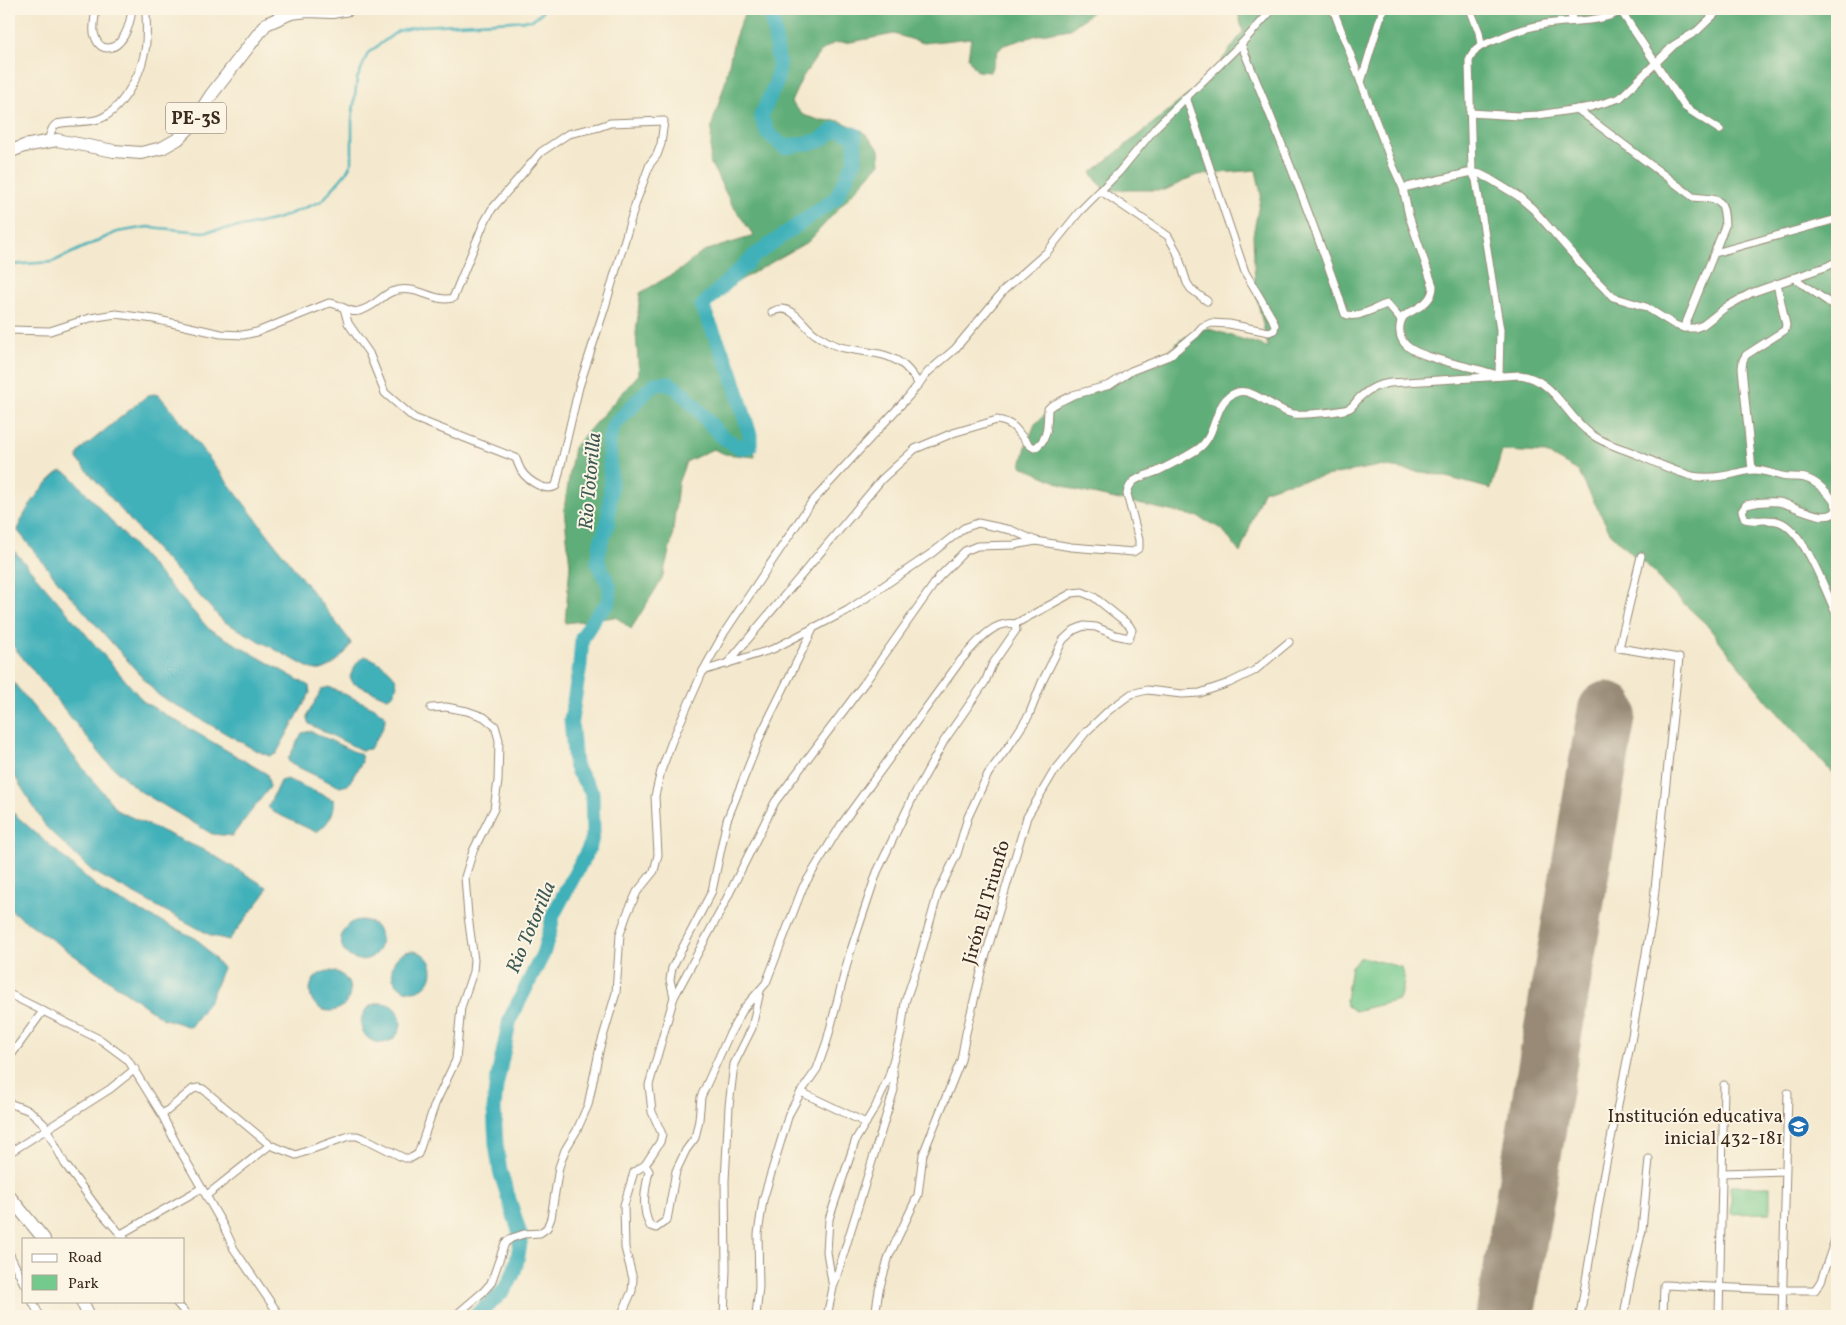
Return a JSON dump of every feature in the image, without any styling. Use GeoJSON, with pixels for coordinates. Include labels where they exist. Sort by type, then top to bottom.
{"type":"FeatureCollection","features":[{"type":"Feature","properties":{"kind":"highway","name":"PE-3S"},"geometry":{"type":"LineString","coordinates":[[9,152],[24,146],[57,140],[114,151],[141,153],[162,148],[178,139],[191,126],[211,95],[266,24],[291,13],[308,11],[332,12],[350,9]]}},
{"type":"Feature","properties":{"kind":"highway"},"geometry":{"type":"LineString","coordinates":[[9,1196],[43,1238]]}},
{"type":"Feature","properties":{"kind":"highway"},"geometry":{"type":"LineString","coordinates":[[82,1302],[89,1316]]}},
{"type":"Feature","properties":{"kind":"street"},"geometry":{"type":"LineString","coordinates":[[96,9],[94,31],[97,43],[101,47],[109,48],[120,43],[126,33],[132,9]]}},
{"type":"Feature","properties":{"kind":"street"},"geometry":{"type":"LineString","coordinates":[[48,141],[52,128],[57,124],[83,123],[101,119],[114,109],[126,95],[137,75],[145,54],[146,9]]}},
{"type":"Feature","properties":{"kind":"street"},"geometry":{"type":"LineString","coordinates":[[455,1316],[483,1292],[490,1283],[505,1243],[512,1238],[524,1234],[540,1233],[547,1228],[551,1218],[559,1167],[565,1150],[577,1130],[588,1105],[600,1047],[616,993],[620,934],[637,892],[654,871],[658,855],[655,796],[661,771],[703,671],[746,599],[811,504],[928,372],[955,349],[1005,289],[1047,252],[1080,211],[1120,172],[1157,126],[1241,44],[1273,9]]}},
{"type":"Feature","properties":{"kind":"street"},"geometry":{"type":"LineString","coordinates":[[1333,9],[1403,188],[1409,216],[1431,278],[1433,294],[1429,300],[1404,316],[1401,320],[1400,335],[1406,346],[1422,354],[1499,376]]}},
{"type":"Feature","properties":{"kind":"street"},"geometry":{"type":"LineString","coordinates":[[1360,82],[1383,9]]}},
{"type":"Feature","properties":{"kind":"street"},"geometry":{"type":"LineString","coordinates":[[1470,9],[1479,32],[1481,46]]}},
{"type":"Feature","properties":{"kind":"street"},"geometry":{"type":"LineString","coordinates":[[1569,9],[1574,21]]}},
{"type":"Feature","properties":{"kind":"street"},"geometry":{"type":"LineString","coordinates":[[1470,113],[1527,116],[1605,104],[1620,98],[1674,45],[1697,31],[1720,9]]}},
{"type":"Feature","properties":{"kind":"street"},"geometry":{"type":"LineString","coordinates":[[1499,376],[1500,330],[1476,180],[1472,172],[1469,61],[1472,53],[1481,46],[1515,32],[1547,24],[1607,16],[1623,10],[1685,107],[1720,130]]}},
{"type":"Feature","properties":{"kind":"street"},"geometry":{"type":"LineString","coordinates":[[1241,44],[1328,263],[1345,314],[1354,316],[1388,304],[1401,320]]}},
{"type":"Feature","properties":{"kind":"street"},"geometry":{"type":"LineString","coordinates":[[727,665],[882,479],[916,449],[953,432],[997,420],[1004,421],[1013,426],[1029,446],[1034,448],[1040,445],[1046,436],[1048,409],[1051,406],[1073,395],[1110,385],[1131,371],[1169,356],[1202,327],[1211,323],[1229,324],[1269,332],[1274,330],[1275,325],[1272,318],[1245,272],[1186,96]]}},
{"type":"Feature","properties":{"kind":"street"},"geometry":{"type":"LineString","coordinates":[[1577,109],[1693,197],[1718,200],[1725,210],[1725,226],[1684,328]]}},
{"type":"Feature","properties":{"kind":"street"},"geometry":{"type":"LineString","coordinates":[[9,330],[50,331],[90,318],[116,314],[154,319],[221,334],[243,335],[257,332],[329,303],[333,303],[344,308],[351,312],[361,310],[392,290],[412,290],[446,300],[453,298],[484,223],[492,209],[541,152],[568,134],[610,123],[664,121],[657,155],[650,164],[636,202],[579,388],[556,486],[553,488],[546,488],[530,481],[519,467],[516,458],[414,418],[385,393],[369,353],[348,323],[344,308]]}},
{"type":"Feature","properties":{"kind":"street"},"geometry":{"type":"LineString","coordinates":[[1403,188],[1472,172],[1480,174],[1518,196],[1533,209],[1589,273],[1612,296],[1646,307],[1675,325],[1684,328],[1695,328],[1703,325],[1726,307],[1751,293],[1828,266],[1837,261]]}},
{"type":"Feature","properties":{"kind":"street"},"geometry":{"type":"LineString","coordinates":[[1101,191],[1168,236],[1177,252],[1191,290],[1207,301]]}},
{"type":"Feature","properties":{"kind":"street"},"geometry":{"type":"LineString","coordinates":[[1714,253],[1837,218]]}},
{"type":"Feature","properties":{"kind":"street"},"geometry":{"type":"LineString","coordinates":[[1794,278],[1837,308]]}},
{"type":"Feature","properties":{"kind":"street"},"geometry":{"type":"LineString","coordinates":[[1752,470],[1742,368],[1743,360],[1746,355],[1785,330],[1786,325],[1777,284]]}},
{"type":"Feature","properties":{"kind":"street"},"geometry":{"type":"LineString","coordinates":[[772,312],[783,309],[791,312],[818,336],[848,349],[880,353],[891,358],[908,369],[919,384]]}},
{"type":"Feature","properties":{"kind":"street"},"geometry":{"type":"LineString","coordinates":[[703,671],[727,665],[774,648],[848,610],[932,553],[964,528],[978,523],[1011,530],[1036,541],[1071,547],[1133,552],[1139,548],[1139,540],[1127,494],[1129,487],[1135,480],[1157,471],[1198,449],[1210,437],[1221,407],[1232,395],[1240,392],[1251,394],[1282,411],[1294,414],[1339,412],[1351,407],[1372,386],[1398,382],[1499,376],[1533,376],[1543,383],[1564,404],[1574,420],[1605,444],[1692,476],[1708,478],[1752,470],[1786,477],[1805,478],[1813,481],[1833,500],[1837,509],[1835,514],[1820,516],[1793,506],[1766,502],[1746,505],[1742,513],[1745,519],[1751,521],[1780,522],[1786,525],[1810,555],[1837,616]]}},
{"type":"Feature","properties":{"kind":"street"},"geometry":{"type":"LineString","coordinates":[[621,1316],[632,1291],[633,1279],[625,1248],[624,1206],[634,1172],[645,1165],[660,1142],[662,1134],[652,1112],[649,1084],[674,997],[719,914],[775,802],[866,681],[939,577],[965,551],[977,546],[1014,545],[1036,541]]}},
{"type":"Feature","properties":{"kind":"street"},"geometry":{"type":"LineString","coordinates":[[1580,1316],[1652,918],[1679,658],[1619,648],[1641,556]]}},
{"type":"Feature","properties":{"kind":"street"},"geometry":{"type":"LineString","coordinates":[[645,1165],[649,1171],[645,1193],[647,1220],[650,1226],[656,1228],[667,1220],[676,1171],[686,1150],[695,1138],[701,1097],[720,1054],[744,1008],[766,983],[803,887],[841,825],[924,714],[961,660],[982,637],[1001,625],[1015,624],[1072,593],[1082,592],[1094,596],[1129,625],[1132,630],[1129,638],[1084,626],[1074,630],[1063,640],[1042,682],[1029,715],[988,774],[968,817],[956,854],[938,893],[905,1002],[901,1033],[889,1076],[856,1139],[829,1220],[827,1252],[833,1288]]}},
{"type":"Feature","properties":{"kind":"street"},"geometry":{"type":"LineString","coordinates":[[756,1316],[759,1287],[758,1234],[763,1200],[788,1114],[817,1069],[827,1041],[850,956],[877,872],[912,797],[944,741],[985,682],[992,665],[1016,630],[1015,624]]}},
{"type":"Feature","properties":{"kind":"street"},"geometry":{"type":"LineString","coordinates":[[674,997],[670,980],[672,968],[712,891],[727,820],[763,730],[814,627]]}},
{"type":"Feature","properties":{"kind":"street","name":"Jirón El Triunfo"},"geometry":{"type":"LineString","coordinates":[[875,1316],[879,1290],[889,1256],[918,1194],[924,1154],[961,1060],[982,968],[1027,817],[1053,773],[1086,732],[1108,711],[1131,694],[1147,690],[1182,694],[1200,693],[1229,683],[1254,671],[1289,642]]}},
{"type":"Feature","properties":{"kind":"street"},"geometry":{"type":"LineString","coordinates":[[162,1115],[193,1089],[198,1088],[203,1089],[270,1145],[296,1155],[348,1136],[357,1136],[404,1158],[411,1158],[418,1154],[435,1104],[456,1060],[462,1007],[473,972],[474,960],[465,878],[473,851],[494,809],[498,781],[499,740],[495,726],[484,717],[446,707],[431,708]]}},
{"type":"Feature","properties":{"kind":"street"},"geometry":{"type":"LineString","coordinates":[[724,1316],[726,1270],[725,1181],[728,1106],[734,1064],[752,1028],[760,991]]}},
{"type":"Feature","properties":{"kind":"street"},"geometry":{"type":"LineString","coordinates":[[9,994],[101,1040],[128,1060],[162,1115],[234,1249],[280,1316]]}},
{"type":"Feature","properties":{"kind":"street"},"geometry":{"type":"LineString","coordinates":[[9,1058],[43,1011]]}},
{"type":"Feature","properties":{"kind":"street"},"geometry":{"type":"LineString","coordinates":[[827,1316],[833,1288],[894,1090],[892,1064]]}},
{"type":"Feature","properties":{"kind":"street"},"geometry":{"type":"LineString","coordinates":[[9,1152],[110,1089],[135,1069]]}},
{"type":"Feature","properties":{"kind":"street"},"geometry":{"type":"LineString","coordinates":[[1719,1316],[1724,1086]]}},
{"type":"Feature","properties":{"kind":"street"},"geometry":{"type":"LineString","coordinates":[[801,1092],[866,1123]]}},
{"type":"Feature","properties":{"kind":"street"},"geometry":{"type":"LineString","coordinates":[[1782,1316],[1788,1093]]}},
{"type":"Feature","properties":{"kind":"street"},"geometry":{"type":"LineString","coordinates":[[9,1103],[30,1111],[37,1116],[47,1128],[70,1171],[98,1209],[123,1236],[204,1192],[270,1145]]}},
{"type":"Feature","properties":{"kind":"street"},"geometry":{"type":"LineString","coordinates":[[1624,1316],[1642,1230],[1649,1159]]}},
{"type":"Feature","properties":{"kind":"street"},"geometry":{"type":"LineString","coordinates":[[1723,1173],[1785,1172]]}},
{"type":"Feature","properties":{"kind":"street"},"geometry":{"type":"LineString","coordinates":[[1663,1316],[1664,1285],[1815,1290],[1821,1281],[1837,1234]]}},
{"type":"Feature","properties":{"kind":"street"},"geometry":{"type":"LineString","coordinates":[[9,1254],[22,1280]]}},
{"type":"Feature","properties":{"kind":"street"},"geometry":{"type":"LineString","coordinates":[[33,1302],[40,1316]]}},
{"type":"Feature","properties":{"kind":"street"},"geometry":{"type":"LineString","coordinates":[[176,1302],[188,1316]]}},
{"type":"Feature","properties":{"kind":"green space"},"geometry":{"type":"Polygon","coordinates":[[[746,9],[1092,9],[1090,14],[1070,29],[1041,34],[1004,45],[998,51],[990,72],[977,71],[968,58],[971,38],[924,43],[894,34],[851,42],[834,43],[820,52],[802,78],[791,102],[803,115],[819,120],[840,121],[863,131],[879,149],[880,163],[809,241],[718,293],[706,307],[708,325],[714,340],[740,378],[751,420],[755,457],[725,454],[713,449],[686,462],[678,483],[672,540],[662,579],[631,629],[616,617],[565,623],[570,565],[564,509],[574,447],[639,374],[636,334],[640,293],[680,270],[704,251],[754,236],[731,203],[710,162],[712,125],[725,83],[734,40],[746,9]]]}},
{"type":"Feature","properties":{"kind":"green space"},"geometry":{"type":"Polygon","coordinates":[[[1237,9],[1837,9],[1837,778],[1767,701],[1706,624],[1666,587],[1648,566],[1611,534],[1578,471],[1546,453],[1502,451],[1491,489],[1435,474],[1379,466],[1283,484],[1263,491],[1240,553],[1222,529],[1198,517],[1074,490],[1021,466],[1026,446],[1035,424],[1052,408],[1119,373],[1158,364],[1180,340],[1206,328],[1268,347],[1255,289],[1253,235],[1261,194],[1256,170],[1197,175],[1165,190],[1104,190],[1091,173],[1208,79],[1243,32],[1237,9]]]}},
{"type":"Feature","properties":{"kind":"green space"},"geometry":{"type":"Polygon","coordinates":[[[1361,957],[1401,967],[1404,979],[1399,1000],[1355,1011],[1347,1006],[1346,1000],[1351,966],[1361,957]]]}},
{"type":"Feature","properties":{"kind":"green space"},"geometry":{"type":"Polygon","coordinates":[[[1731,1186],[1770,1186],[1770,1213],[1731,1214],[1731,1186]]]}},
{"type":"Feature","properties":{"kind":"water"},"geometry":{"type":"Polygon","coordinates":[[[148,395],[159,395],[174,413],[348,638],[351,643],[349,647],[343,655],[325,669],[316,670],[309,668],[223,621],[149,542],[78,460],[78,454],[83,448],[148,395]]]}},
{"type":"Feature","properties":{"kind":"water"},"geometry":{"type":"Polygon","coordinates":[[[62,471],[70,475],[209,629],[309,686],[310,693],[276,754],[269,756],[253,749],[158,695],[65,590],[18,531],[23,516],[36,497],[56,474],[62,471]]]}},
{"type":"Feature","properties":{"kind":"water"},"geometry":{"type":"Polygon","coordinates":[[[9,546],[144,702],[267,774],[270,787],[232,836],[212,834],[138,790],[106,761],[9,641],[9,546]]]}},
{"type":"Feature","properties":{"kind":"water"},"geometry":{"type":"Polygon","coordinates":[[[365,656],[376,661],[393,674],[397,685],[391,696],[387,698],[353,683],[350,677],[352,671],[365,656]]]}},
{"type":"Feature","properties":{"kind":"water"},"geometry":{"type":"Polygon","coordinates":[[[9,677],[118,811],[208,852],[267,887],[264,895],[229,940],[212,936],[92,871],[46,827],[9,767],[9,677]]]}},
{"type":"Feature","properties":{"kind":"water"},"geometry":{"type":"Polygon","coordinates":[[[329,687],[375,708],[385,716],[384,726],[370,749],[361,750],[309,724],[308,714],[322,689],[329,687]]]}},
{"type":"Feature","properties":{"kind":"water"},"geometry":{"type":"Polygon","coordinates":[[[311,731],[361,755],[362,762],[348,785],[340,787],[291,764],[288,760],[302,733],[311,731]]]}},
{"type":"Feature","properties":{"kind":"water"},"geometry":{"type":"Polygon","coordinates":[[[287,779],[334,800],[334,809],[330,818],[316,832],[273,812],[268,807],[280,781],[287,779]]]}},
{"type":"Feature","properties":{"kind":"water"},"geometry":{"type":"Polygon","coordinates":[[[9,805],[12,812],[104,893],[197,939],[223,968],[210,1000],[190,1027],[162,1018],[9,909],[9,805]]]}},
{"type":"Feature","properties":{"kind":"water"},"geometry":{"type":"Polygon","coordinates":[[[365,920],[372,923],[378,929],[381,940],[380,948],[372,957],[365,960],[357,960],[350,957],[342,948],[341,936],[344,929],[353,921],[365,920]]]}},
{"type":"Feature","properties":{"kind":"water"},"geometry":{"type":"Polygon","coordinates":[[[416,951],[423,954],[429,960],[432,971],[431,979],[423,988],[416,991],[408,991],[401,988],[393,979],[392,967],[395,960],[404,952],[416,951]]]}},
{"type":"Feature","properties":{"kind":"water"},"geometry":{"type":"Polygon","coordinates":[[[334,971],[341,974],[347,980],[350,991],[349,999],[341,1008],[334,1011],[326,1011],[319,1008],[311,999],[310,987],[313,980],[322,972],[334,971]]]}},
{"type":"Feature","properties":{"kind":"water"},"geometry":{"type":"Polygon","coordinates":[[[385,1003],[392,1006],[398,1012],[401,1023],[400,1031],[392,1040],[385,1043],[377,1043],[370,1040],[362,1031],[361,1019],[364,1012],[373,1004],[385,1003]]]}},
{"type":"Feature","properties":{"kind":"waterway"},"geometry":{"type":"LineString","coordinates":[[9,265],[52,262],[117,232],[148,227],[203,232],[246,226],[277,219],[322,201],[346,173],[352,162],[352,121],[357,79],[368,53],[398,31],[421,26],[532,20],[543,9]]}},
{"type":"Feature","properties":{"kind":"waterway","name":"Rio Totorilla"},"geometry":{"type":"LineString","coordinates":[[520,1234],[500,1171],[494,1109],[496,1087],[510,1019],[543,954],[553,915],[590,846],[593,832],[592,792],[575,765],[571,720],[580,665],[582,638],[595,617],[609,602],[609,585],[598,563],[598,558],[601,542],[608,523],[611,485],[609,441],[613,426],[655,384],[668,383],[688,398],[722,436],[743,448],[750,446],[750,435],[731,372],[702,306],[754,256],[836,198],[855,160],[855,135],[836,129],[819,141],[784,147],[767,132],[761,116],[776,83],[779,66],[771,9]]}},
{"type":"Feature","properties":{"kind":"waterway","name":"Rio Totorilla"},"geometry":{"type":"LineString","coordinates":[[475,1316],[507,1286],[516,1266],[521,1237]]}},
{"type":"Feature","properties":{"kind":"runway"},"geometry":{"type":"LineString","coordinates":[[1505,1316],[1607,711]]}},
{"type":"Feature","properties":{"kind":"place","name":"Institución educativa inicial 432-181"},"geometry":{"type":"Point","coordinates":[1799,1126]}}]}
